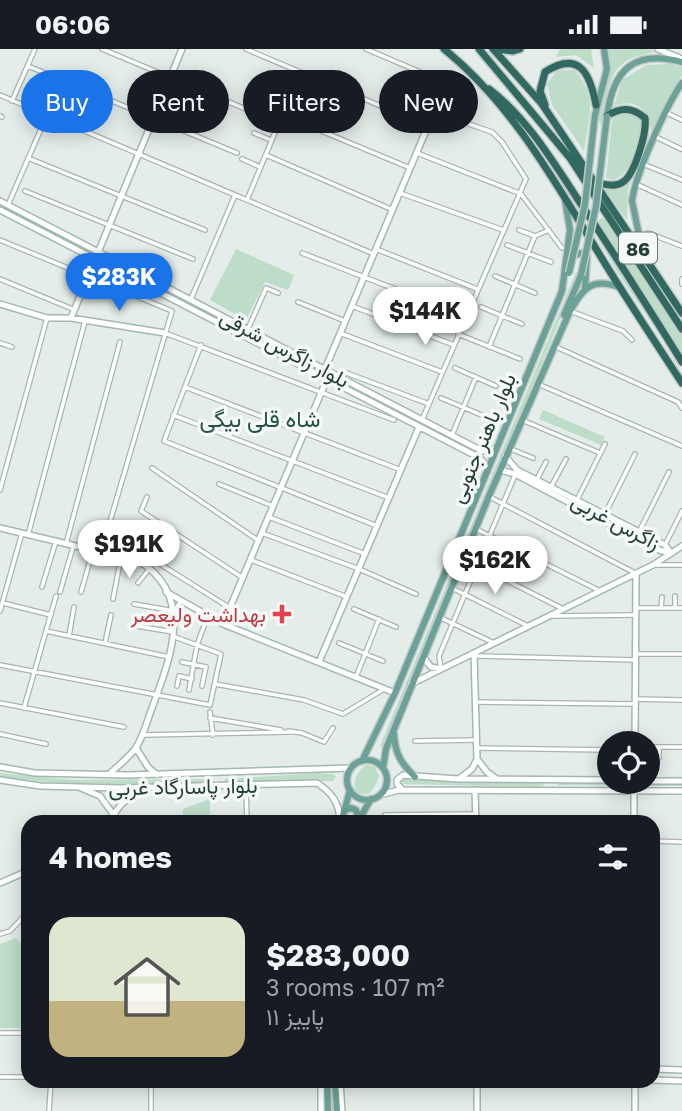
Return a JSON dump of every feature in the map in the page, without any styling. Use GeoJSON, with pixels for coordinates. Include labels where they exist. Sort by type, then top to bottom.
{"type":"FeatureCollection","features":[{"type":"Feature","properties":{"kind":"highway","name":"86"},"geometry":{"type":"LineString","coordinates":[[444,49],[466,70]]}},
{"type":"Feature","properties":{"kind":"highway"},"geometry":{"type":"LineString","coordinates":[[479,49],[570,158],[682,329]]}},
{"type":"Feature","properties":{"kind":"highway","name":"86"},"geometry":{"type":"LineString","coordinates":[[495,49],[550,115],[682,313]]}},
{"type":"Feature","properties":{"kind":"highway"},"geometry":{"type":"LineString","coordinates":[[495,49],[520,49]]}},
{"type":"Feature","properties":{"kind":"highway"},"geometry":{"type":"LineString","coordinates":[[550,115],[540,90],[545,72],[558,64],[568,62],[578,65],[590,80],[596,105]]}},
{"type":"Feature","properties":{"kind":"highway","name":"86"},"geometry":{"type":"LineString","coordinates":[[478,81],[518,128],[682,383]]}},
{"type":"Feature","properties":{"kind":"highway"},"geometry":{"type":"LineString","coordinates":[[478,81],[503,100],[548,154],[682,362]]}},
{"type":"Feature","properties":{"kind":"highway"},"geometry":{"type":"LineString","coordinates":[[595,182],[612,185],[624,182],[630,174],[647,128],[645,118],[630,109],[621,109],[607,115]]}},
{"type":"Feature","properties":{"kind":"main road"},"geometry":{"type":"LineString","coordinates":[[521,390],[532,371],[561,302],[569,273],[585,204],[596,105],[607,69],[604,49]]}},
{"type":"Feature","properties":{"kind":"main road"},"geometry":{"type":"LineString","coordinates":[[533,395],[581,275],[596,206],[609,101],[620,74],[634,64],[650,58],[682,60]]}},
{"type":"Feature","properties":{"kind":"main road"},"geometry":{"type":"LineString","coordinates":[[643,255],[632,201],[643,164],[682,83]]}},
{"type":"Feature","properties":{"kind":"main road","name":"بلوار باهنر جنوبی"},"geometry":{"type":"LineString","coordinates":[[362,761],[395,693],[562,291],[570,230],[565,198]]}},
{"type":"Feature","properties":{"kind":"main road"},"geometry":{"type":"LineString","coordinates":[[565,259],[582,253],[587,256],[585,288],[600,282],[619,287]]}},
{"type":"Feature","properties":{"kind":"main road","name":"بلوار باهنر جنوبی"},"geometry":{"type":"LineString","coordinates":[[383,768],[386,749],[411,684],[505,456],[570,311],[585,288]]}},
{"type":"Feature","properties":{"kind":"main road"},"geometry":{"type":"LineString","coordinates":[[394,728],[394,749],[415,777]]}},
{"type":"Feature","properties":{"kind":"main road"},"geometry":{"type":"LineString","coordinates":[[372,741],[376,750],[386,749]]}},
{"type":"Feature","properties":{"kind":"main road"},"geometry":{"type":"LineString","coordinates":[[342,815],[350,790],[347,778],[351,768],[362,761],[373,761],[383,768],[387,781],[380,795],[361,799],[350,790]]}},
{"type":"Feature","properties":{"kind":"main road"},"geometry":{"type":"LineString","coordinates":[[361,815],[371,799]]}},
{"type":"Feature","properties":{"kind":"main road"},"geometry":{"type":"LineString","coordinates":[[344,810],[351,808],[356,810],[357,815]]}},
{"type":"Feature","properties":{"kind":"main road"},"geometry":{"type":"LineString","coordinates":[[327,1088],[328,1111]]}},
{"type":"Feature","properties":{"kind":"main road"},"geometry":{"type":"LineString","coordinates":[[337,1111],[338,1088]]}},
{"type":"Feature","properties":{"kind":"street"},"geometry":{"type":"LineString","coordinates":[[12,101],[35,49]]}},
{"type":"Feature","properties":{"kind":"street"},"geometry":{"type":"LineString","coordinates":[[102,49],[153,70]]}},
{"type":"Feature","properties":{"kind":"street"},"geometry":{"type":"LineString","coordinates":[[173,70],[182,49]]}},
{"type":"Feature","properties":{"kind":"street"},"geometry":{"type":"LineString","coordinates":[[246,49],[295,70]]}},
{"type":"Feature","properties":{"kind":"street"},"geometry":{"type":"LineString","coordinates":[[366,49],[415,70]]}},
{"type":"Feature","properties":{"kind":"street"},"geometry":{"type":"LineString","coordinates":[[658,49],[682,60]]}},
{"type":"Feature","properties":{"kind":"street"},"geometry":{"type":"LineString","coordinates":[[28,66],[127,107]]}},
{"type":"Feature","properties":{"kind":"street"},"geometry":{"type":"LineString","coordinates":[[0,95],[21,105]]}},
{"type":"Feature","properties":{"kind":"street"},"geometry":{"type":"LineString","coordinates":[[674,98],[682,102]]}},
{"type":"Feature","properties":{"kind":"street"},"geometry":{"type":"LineString","coordinates":[[667,113],[682,120]]}},
{"type":"Feature","properties":{"kind":"street"},"geometry":{"type":"LineString","coordinates":[[422,420],[526,180],[496,135],[478,128]]}},
{"type":"Feature","properties":{"kind":"street"},"geometry":{"type":"LineString","coordinates":[[8,205],[39,133]]}},
{"type":"Feature","properties":{"kind":"street"},"geometry":{"type":"LineString","coordinates":[[89,133],[375,252],[477,289]]}},
{"type":"Feature","properties":{"kind":"street"},"geometry":{"type":"LineString","coordinates":[[71,318],[147,133]]}},
{"type":"Feature","properties":{"kind":"street"},"geometry":{"type":"LineString","coordinates":[[189,133],[237,153]]}},
{"type":"Feature","properties":{"kind":"street"},"geometry":{"type":"LineString","coordinates":[[254,133],[271,141]]}},
{"type":"Feature","properties":{"kind":"street"},"geometry":{"type":"LineString","coordinates":[[247,200],[274,133]]}},
{"type":"Feature","properties":{"kind":"street"},"geometry":{"type":"LineString","coordinates":[[327,133],[411,168]]}},
{"type":"Feature","properties":{"kind":"street"},"geometry":{"type":"LineString","coordinates":[[325,369],[425,133]]}},
{"type":"Feature","properties":{"kind":"street"},"geometry":{"type":"LineString","coordinates":[[656,137],[681,149]]}},
{"type":"Feature","properties":{"kind":"street"},"geometry":{"type":"LineString","coordinates":[[417,153],[521,194],[562,248]]}},
{"type":"Feature","properties":{"kind":"street"},"geometry":{"type":"LineString","coordinates":[[265,155],[393,210]]}},
{"type":"Feature","properties":{"kind":"street"},"geometry":{"type":"LineString","coordinates":[[28,158],[205,229]]}},
{"type":"Feature","properties":{"kind":"street"},"geometry":{"type":"LineString","coordinates":[[242,159],[260,167]]}},
{"type":"Feature","properties":{"kind":"street"},"geometry":{"type":"LineString","coordinates":[[643,164],[682,180]]}},
{"type":"Feature","properties":{"kind":"street"},"geometry":{"type":"LineString","coordinates":[[636,184],[682,205]]}},
{"type":"Feature","properties":{"kind":"street"},"geometry":{"type":"LineString","coordinates":[[26,191],[192,260]]}},
{"type":"Feature","properties":{"kind":"street"},"geometry":{"type":"LineString","coordinates":[[400,193],[504,231]]}},
{"type":"Feature","properties":{"kind":"street"},"geometry":{"type":"LineString","coordinates":[[191,299],[235,195]]}},
{"type":"Feature","properties":{"kind":"street","name":"بلوار زاگرس شرقی"},"geometry":{"type":"LineString","coordinates":[[0,201],[130,266],[482,451]]}},
{"type":"Feature","properties":{"kind":"street","name":"بلوار زاگرس شرقی"},"geometry":{"type":"LineString","coordinates":[[0,210],[480,458],[488,468]]}},
{"type":"Feature","properties":{"kind":"street"},"geometry":{"type":"LineString","coordinates":[[519,230],[535,236],[549,230]]}},
{"type":"Feature","properties":{"kind":"street"},"geometry":{"type":"LineString","coordinates":[[58,240],[63,232]]}},
{"type":"Feature","properties":{"kind":"street"},"geometry":{"type":"LineString","coordinates":[[648,233],[682,246]]}},
{"type":"Feature","properties":{"kind":"street"},"geometry":{"type":"LineString","coordinates":[[489,347],[535,236]]}},
{"type":"Feature","properties":{"kind":"street"},"geometry":{"type":"LineString","coordinates":[[0,240],[172,311],[101,552]]}},
{"type":"Feature","properties":{"kind":"street"},"geometry":{"type":"LineString","coordinates":[[507,245],[551,262]]}},
{"type":"Feature","properties":{"kind":"street"},"geometry":{"type":"LineString","coordinates":[[302,253],[466,316]]}},
{"type":"Feature","properties":{"kind":"street"},"geometry":{"type":"LineString","coordinates":[[125,274],[130,266]]}},
{"type":"Feature","properties":{"kind":"street"},"geometry":{"type":"LineString","coordinates":[[495,276],[535,293]]}},
{"type":"Feature","properties":{"kind":"street"},"geometry":{"type":"LineString","coordinates":[[0,279],[75,310]]}},
{"type":"Feature","properties":{"kind":"street"},"geometry":{"type":"LineString","coordinates":[[248,329],[266,288],[278,293]]}},
{"type":"Feature","properties":{"kind":"street"},"geometry":{"type":"LineString","coordinates":[[298,302],[345,321]]}},
{"type":"Feature","properties":{"kind":"street"},"geometry":{"type":"LineString","coordinates":[[0,306],[47,318],[71,318],[165,333],[394,420]]}},
{"type":"Feature","properties":{"kind":"street"},"geometry":{"type":"LineString","coordinates":[[352,306],[454,345]]}},
{"type":"Feature","properties":{"kind":"street"},"geometry":{"type":"LineString","coordinates":[[481,307],[522,324]]}},
{"type":"Feature","properties":{"kind":"street"},"geometry":{"type":"LineString","coordinates":[[570,311],[623,331],[632,339]]}},
{"type":"Feature","properties":{"kind":"street"},"geometry":{"type":"LineString","coordinates":[[0,490],[47,318]]}},
{"type":"Feature","properties":{"kind":"street"},"geometry":{"type":"LineString","coordinates":[[0,611],[25,534],[85,321]]}},
{"type":"Feature","properties":{"kind":"street"},"geometry":{"type":"LineString","coordinates":[[340,333],[442,372]]}},
{"type":"Feature","properties":{"kind":"street"},"geometry":{"type":"LineString","coordinates":[[458,334],[520,359]]}},
{"type":"Feature","properties":{"kind":"street"},"geometry":{"type":"LineString","coordinates":[[66,544],[120,342]]}},
{"type":"Feature","properties":{"kind":"street"},"geometry":{"type":"LineString","coordinates":[[0,343],[12,347]]}},
{"type":"Feature","properties":{"kind":"street"},"geometry":{"type":"LineString","coordinates":[[270,350],[273,343]]}},
{"type":"Feature","properties":{"kind":"street"},"geometry":{"type":"LineString","coordinates":[[201,345],[164,441],[377,526]]}},
{"type":"Feature","properties":{"kind":"street"},"geometry":{"type":"LineString","coordinates":[[554,346],[678,402],[682,408]]}},
{"type":"Feature","properties":{"kind":"street"},"geometry":{"type":"LineString","coordinates":[[455,368],[496,386]]}},
{"type":"Feature","properties":{"kind":"street"},"geometry":{"type":"LineString","coordinates":[[344,372],[429,404]]}},
{"type":"Feature","properties":{"kind":"street"},"geometry":{"type":"LineString","coordinates":[[452,435],[476,377]]}},
{"type":"Feature","properties":{"kind":"street"},"geometry":{"type":"LineString","coordinates":[[223,624],[327,379]]}},
{"type":"Feature","properties":{"kind":"street"},"geometry":{"type":"LineString","coordinates":[[538,384],[682,446]]}},
{"type":"Feature","properties":{"kind":"street"},"geometry":{"type":"LineString","coordinates":[[185,387],[401,470]]}},
{"type":"Feature","properties":{"kind":"street"},"geometry":{"type":"LineString","coordinates":[[372,402],[375,395]]}},
{"type":"Feature","properties":{"kind":"street"},"geometry":{"type":"LineString","coordinates":[[441,398],[484,416]]}},
{"type":"Feature","properties":{"kind":"street"},"geometry":{"type":"LineString","coordinates":[[173,415],[389,498]]}},
{"type":"Feature","properties":{"kind":"street"},"geometry":{"type":"LineString","coordinates":[[522,420],[600,453]]}},
{"type":"Feature","properties":{"kind":"street"},"geometry":{"type":"LineString","coordinates":[[319,662],[419,427]]}},
{"type":"Feature","properties":{"kind":"street"},"geometry":{"type":"LineString","coordinates":[[577,500],[605,444]]}},
{"type":"Feature","properties":{"kind":"street"},"geometry":{"type":"LineString","coordinates":[[509,448],[533,458]]}},
{"type":"Feature","properties":{"kind":"street"},"geometry":{"type":"LineString","coordinates":[[480,458],[484,455],[482,451],[497,449]]}},
{"type":"Feature","properties":{"kind":"street"},"geometry":{"type":"LineString","coordinates":[[605,514],[635,454]]}},
{"type":"Feature","properties":{"kind":"street","name":"زاگرس غربی"},"geometry":{"type":"LineString","coordinates":[[505,456],[516,472],[659,550],[671,552]]}},
{"type":"Feature","properties":{"kind":"street"},"geometry":{"type":"LineString","coordinates":[[551,487],[566,460]]}},
{"type":"Feature","properties":{"kind":"street"},"geometry":{"type":"LineString","coordinates":[[537,480],[546,462]]}},
{"type":"Feature","properties":{"kind":"street"},"geometry":{"type":"LineString","coordinates":[[152,468],[259,541]]}},
{"type":"Feature","properties":{"kind":"street","name":"زاگرس غربی"},"geometry":{"type":"LineString","coordinates":[[500,470],[516,472],[537,480],[665,545],[671,552]]}},
{"type":"Feature","properties":{"kind":"street"},"geometry":{"type":"LineString","coordinates":[[441,669],[439,656],[516,472]]}},
{"type":"Feature","properties":{"kind":"street"},"geometry":{"type":"LineString","coordinates":[[639,532],[670,472]]}},
{"type":"Feature","properties":{"kind":"street"},"geometry":{"type":"LineString","coordinates":[[219,484],[273,506]]}},
{"type":"Feature","properties":{"kind":"street"},"geometry":{"type":"LineString","coordinates":[[489,496],[636,574]]}},
{"type":"Feature","properties":{"kind":"street"},"geometry":{"type":"LineString","coordinates":[[147,497],[141,510],[243,578]]}},
{"type":"Feature","properties":{"kind":"street"},"geometry":{"type":"LineString","coordinates":[[665,545],[682,511]]}},
{"type":"Feature","properties":{"kind":"street"},"geometry":{"type":"LineString","coordinates":[[269,517],[365,554]]}},
{"type":"Feature","properties":{"kind":"street"},"geometry":{"type":"LineString","coordinates":[[0,528],[139,561],[150,568],[166,592],[174,611],[175,634],[169,657],[136,748],[108,775]]}},
{"type":"Feature","properties":{"kind":"street"},"geometry":{"type":"LineString","coordinates":[[475,529],[600,591]]}},
{"type":"Feature","properties":{"kind":"street"},"geometry":{"type":"LineString","coordinates":[[262,533],[359,569],[416,594]]}},
{"type":"Feature","properties":{"kind":"street"},"geometry":{"type":"LineString","coordinates":[[42,587],[56,541]]}},
{"type":"Feature","properties":{"kind":"street"},"geometry":{"type":"LineString","coordinates":[[60,591],[74,546]]}},
{"type":"Feature","properties":{"kind":"street"},"geometry":{"type":"LineString","coordinates":[[411,684],[636,574],[682,546]]}},
{"type":"Feature","properties":{"kind":"street"},"geometry":{"type":"LineString","coordinates":[[81,592],[93,550]]}},
{"type":"Feature","properties":{"kind":"street"},"geometry":{"type":"LineString","coordinates":[[139,561],[144,554],[230,608]]}},
{"type":"Feature","properties":{"kind":"street"},"geometry":{"type":"LineString","coordinates":[[113,599],[121,557]]}},
{"type":"Feature","properties":{"kind":"street"},"geometry":{"type":"LineString","coordinates":[[463,558],[563,609]]}},
{"type":"Feature","properties":{"kind":"street"},"geometry":{"type":"LineString","coordinates":[[251,560],[347,597]]}},
{"type":"Feature","properties":{"kind":"street"},"geometry":{"type":"LineString","coordinates":[[653,565],[682,565]]}},
{"type":"Feature","properties":{"kind":"street"},"geometry":{"type":"LineString","coordinates":[[138,583],[150,568]]}},
{"type":"Feature","properties":{"kind":"street"},"geometry":{"type":"LineString","coordinates":[[635,731],[636,574]]}},
{"type":"Feature","properties":{"kind":"street"},"geometry":{"type":"LineString","coordinates":[[451,587],[528,626]]}},
{"type":"Feature","properties":{"kind":"street"},"geometry":{"type":"LineString","coordinates":[[166,592],[223,624],[395,693]]}},
{"type":"Feature","properties":{"kind":"street"},"geometry":{"type":"LineString","coordinates":[[24,708],[56,596]]}},
{"type":"Feature","properties":{"kind":"street"},"geometry":{"type":"LineString","coordinates":[[675,596],[675,608]]}},
{"type":"Feature","properties":{"kind":"street"},"geometry":{"type":"LineString","coordinates":[[661,608],[662,597]]}},
{"type":"Feature","properties":{"kind":"street"},"geometry":{"type":"LineString","coordinates":[[174,611],[181,600]]}},
{"type":"Feature","properties":{"kind":"street"},"geometry":{"type":"LineString","coordinates":[[3,603],[51,615]]}},
{"type":"Feature","properties":{"kind":"street"},"geometry":{"type":"LineString","coordinates":[[134,604],[174,611]]}},
{"type":"Feature","properties":{"kind":"street"},"geometry":{"type":"LineString","coordinates":[[69,636],[74,607]]}},
{"type":"Feature","properties":{"kind":"street"},"geometry":{"type":"LineString","coordinates":[[550,615],[682,608]]}},
{"type":"Feature","properties":{"kind":"street"},"geometry":{"type":"LineString","coordinates":[[354,609],[396,627]]}},
{"type":"Feature","properties":{"kind":"street"},"geometry":{"type":"LineString","coordinates":[[105,643],[111,615]]}},
{"type":"Feature","properties":{"kind":"street"},"geometry":{"type":"LineString","coordinates":[[189,690],[197,645],[208,615]]}},
{"type":"Feature","properties":{"kind":"street"},"geometry":{"type":"LineString","coordinates":[[439,617],[494,643]]}},
{"type":"Feature","properties":{"kind":"street"},"geometry":{"type":"LineString","coordinates":[[356,677],[379,619]]}},
{"type":"Feature","properties":{"kind":"street"},"geometry":{"type":"LineString","coordinates":[[0,665],[210,705],[221,654],[175,634],[137,626]]}},
{"type":"Feature","properties":{"kind":"street"},"geometry":{"type":"LineString","coordinates":[[46,631],[169,657]]}},
{"type":"Feature","properties":{"kind":"street"},"geometry":{"type":"LineString","coordinates":[[339,643],[383,661]]}},
{"type":"Feature","properties":{"kind":"street"},"geometry":{"type":"LineString","coordinates":[[475,655],[635,657],[682,654]]}},
{"type":"Feature","properties":{"kind":"street"},"geometry":{"type":"LineString","coordinates":[[458,779],[472,769],[477,759],[475,655]]}},
{"type":"Feature","properties":{"kind":"street"},"geometry":{"type":"LineString","coordinates":[[423,657],[430,667],[441,669]]}},
{"type":"Feature","properties":{"kind":"street"},"geometry":{"type":"LineString","coordinates":[[182,662],[206,667],[202,686]]}},
{"type":"Feature","properties":{"kind":"street"},"geometry":{"type":"LineString","coordinates":[[177,686],[179,675],[192,679]]}},
{"type":"Feature","properties":{"kind":"street"},"geometry":{"type":"LineString","coordinates":[[215,684],[304,700],[343,714],[384,689]]}},
{"type":"Feature","properties":{"kind":"street"},"geometry":{"type":"LineString","coordinates":[[475,702],[682,700]]}},
{"type":"Feature","properties":{"kind":"street"},"geometry":{"type":"LineString","coordinates":[[0,703],[124,727]]}},
{"type":"Feature","properties":{"kind":"street"},"geometry":{"type":"LineString","coordinates":[[210,712],[213,734]]}},
{"type":"Feature","properties":{"kind":"street"},"geometry":{"type":"LineString","coordinates":[[210,718],[302,733],[324,742],[332,728]]}},
{"type":"Feature","properties":{"kind":"street"},"geometry":{"type":"LineString","coordinates":[[141,735],[290,731]]}},
{"type":"Feature","properties":{"kind":"street"},"geometry":{"type":"LineString","coordinates":[[0,734],[46,744]]}},
{"type":"Feature","properties":{"kind":"street"},"geometry":{"type":"LineString","coordinates":[[415,741],[597,749]]}},
{"type":"Feature","properties":{"kind":"street"},"geometry":{"type":"LineString","coordinates":[[660,747],[682,747]]}},
{"type":"Feature","properties":{"kind":"street"},"geometry":{"type":"LineString","coordinates":[[136,748],[148,767],[157,775]]}},
{"type":"Feature","properties":{"kind":"street"},"geometry":{"type":"LineString","coordinates":[[477,759],[487,772],[498,779]]}},
{"type":"Feature","properties":{"kind":"street","name":"بلوار پاسارگاد غربی"},"geometry":{"type":"LineString","coordinates":[[0,767],[35,773],[108,775],[351,768]]}},
{"type":"Feature","properties":{"kind":"street"},"geometry":{"type":"LineString","coordinates":[[223,773],[223,785]]}},
{"type":"Feature","properties":{"kind":"street"},"geometry":{"type":"LineString","coordinates":[[403,790],[397,784],[397,780],[403,775],[458,779],[597,781]]}},
{"type":"Feature","properties":{"kind":"street","name":"بلوار پاسارگاد غربی"},"geometry":{"type":"LineString","coordinates":[[0,780],[40,786],[78,787],[317,783],[336,800],[339,815]]}},
{"type":"Feature","properties":{"kind":"street"},"geometry":{"type":"LineString","coordinates":[[547,780],[547,791]]}},
{"type":"Feature","properties":{"kind":"street"},"geometry":{"type":"LineString","coordinates":[[660,781],[682,781]]}},
{"type":"Feature","properties":{"kind":"street"},"geometry":{"type":"LineString","coordinates":[[246,786],[247,815]]}},
{"type":"Feature","properties":{"kind":"street"},"geometry":{"type":"LineString","coordinates":[[78,787],[100,796],[113,814],[127,799],[153,787]]}},
{"type":"Feature","properties":{"kind":"street"},"geometry":{"type":"LineString","coordinates":[[380,795],[403,790],[597,791]]}},
{"type":"Feature","properties":{"kind":"street"},"geometry":{"type":"LineString","coordinates":[[385,815],[476,814],[475,790]]}},
{"type":"Feature","properties":{"kind":"street"},"geometry":{"type":"LineString","coordinates":[[660,791],[682,791]]}},
{"type":"Feature","properties":{"kind":"street"},"geometry":{"type":"LineString","coordinates":[[634,794],[635,815]]}},
{"type":"Feature","properties":{"kind":"street"},"geometry":{"type":"LineString","coordinates":[[660,841],[682,842]]}},
{"type":"Feature","properties":{"kind":"street"},"geometry":{"type":"LineString","coordinates":[[0,883],[21,874]]}},
{"type":"Feature","properties":{"kind":"street"},"geometry":{"type":"LineString","coordinates":[[0,934],[10,931],[21,919]]}},
{"type":"Feature","properties":{"kind":"street"},"geometry":{"type":"LineString","coordinates":[[0,1033],[21,1033]]}},
{"type":"Feature","properties":{"kind":"street"},"geometry":{"type":"LineString","coordinates":[[660,1069],[682,1070]]}},
{"type":"Feature","properties":{"kind":"street"},"geometry":{"type":"LineString","coordinates":[[0,1077],[21,1077]]}},
{"type":"Feature","properties":{"kind":"street"},"geometry":{"type":"LineString","coordinates":[[660,1080],[682,1081]]}},
{"type":"Feature","properties":{"kind":"street"},"geometry":{"type":"LineString","coordinates":[[49,1111],[51,1088]]}},
{"type":"Feature","properties":{"kind":"street"},"geometry":{"type":"LineString","coordinates":[[151,1088],[151,1111]]}},
{"type":"Feature","properties":{"kind":"street"},"geometry":{"type":"LineString","coordinates":[[321,1088],[321,1111]]}},
{"type":"Feature","properties":{"kind":"street"},"geometry":{"type":"LineString","coordinates":[[339,1088],[342,1111]]}},
{"type":"Feature","properties":{"kind":"street"},"geometry":{"type":"LineString","coordinates":[[477,1088],[477,1111]]}},
{"type":"Feature","properties":{"kind":"street"},"geometry":{"type":"LineString","coordinates":[[635,1088],[635,1111]]}},
{"type":"Feature","properties":{"kind":"green space"},"geometry":{"type":"Polygon","coordinates":[[[560,49],[591,49],[594,68],[576,55],[556,57],[560,49]]]}},
{"type":"Feature","properties":{"kind":"green space"},"geometry":{"type":"Polygon","coordinates":[[[609,49],[649,49],[657,52],[640,55],[620,67],[610,85],[601,126],[598,119],[610,67],[609,49]]]}},
{"type":"Feature","properties":{"kind":"green space"},"geometry":{"type":"Polygon","coordinates":[[[670,64],[682,67],[682,75],[652,134],[648,119],[641,108],[630,103],[614,106],[622,80],[646,65],[670,64]]]}},
{"type":"Feature","properties":{"kind":"green space"},"geometry":{"type":"Polygon","coordinates":[[[557,70],[575,70],[587,90],[590,108],[584,151],[552,105],[547,84],[557,70]]]}},
{"type":"Feature","properties":{"kind":"green space"},"geometry":{"type":"Polygon","coordinates":[[[621,113],[639,117],[644,127],[630,165],[620,177],[613,180],[606,178],[612,120],[621,113]]]}},
{"type":"Feature","properties":{"kind":"green space"},"geometry":{"type":"Polygon","coordinates":[[[632,178],[628,189],[627,220],[603,187],[622,186],[632,178]]]}},
{"type":"Feature","properties":{"kind":"green space"},"geometry":{"type":"Polygon","coordinates":[[[609,212],[682,326],[682,368],[618,273],[591,227],[609,212]]]}},
{"type":"Feature","properties":{"kind":"green space"},"geometry":{"type":"Polygon","coordinates":[[[236,249],[294,275],[288,290],[265,282],[246,320],[210,300],[236,249]]]}},
{"type":"Feature","properties":{"kind":"green space"},"geometry":{"type":"Polygon","coordinates":[[[576,272],[579,273],[384,747],[380,746],[576,272]]]}},
{"type":"Feature","properties":{"kind":"green space"},"geometry":{"type":"Polygon","coordinates":[[[543,410],[605,437],[601,445],[539,419],[543,410]]]}},
{"type":"Feature","properties":{"kind":"green space"},"geometry":{"type":"Polygon","coordinates":[[[366,765],[375,767],[379,776],[371,792],[364,794],[355,791],[355,784],[358,773],[366,765]]]}},
{"type":"Feature","properties":{"kind":"green space"},"geometry":{"type":"Polygon","coordinates":[[[0,773],[72,780],[209,779],[211,782],[146,785],[46,782],[0,777],[0,773]]]}},
{"type":"Feature","properties":{"kind":"green space"},"geometry":{"type":"Polygon","coordinates":[[[318,773],[336,776],[333,781],[224,782],[225,779],[318,773]]]}},
{"type":"Feature","properties":{"kind":"green space"},"geometry":{"type":"Polygon","coordinates":[[[404,777],[545,782],[543,786],[537,787],[404,784],[399,781],[404,777]]]}},
{"type":"Feature","properties":{"kind":"green space"},"geometry":{"type":"Polygon","coordinates":[[[597,782],[597,785],[558,785],[557,783],[597,782]]]}},
{"type":"Feature","properties":{"kind":"green space"},"geometry":{"type":"Polygon","coordinates":[[[660,783],[682,783],[682,786],[660,786],[660,783]]]}},
{"type":"Feature","properties":{"kind":"green space"},"geometry":{"type":"Polygon","coordinates":[[[210,799],[210,815],[183,815],[183,809],[210,799]]]}},
{"type":"Feature","properties":{"kind":"green space"},"geometry":{"type":"Polygon","coordinates":[[[16,938],[21,943],[21,1028],[0,1028],[0,944],[16,938]]]}},
{"type":"Feature","properties":{"kind":"place","name":"بهداشت ولیعصر"},"geometry":{"type":"Point","coordinates":[282,614]}},
{"type":"Feature","properties":{"kind":"district","name":"شاه قلی بیگی"},"geometry":{"type":"Point","coordinates":[260,418]}}]}
